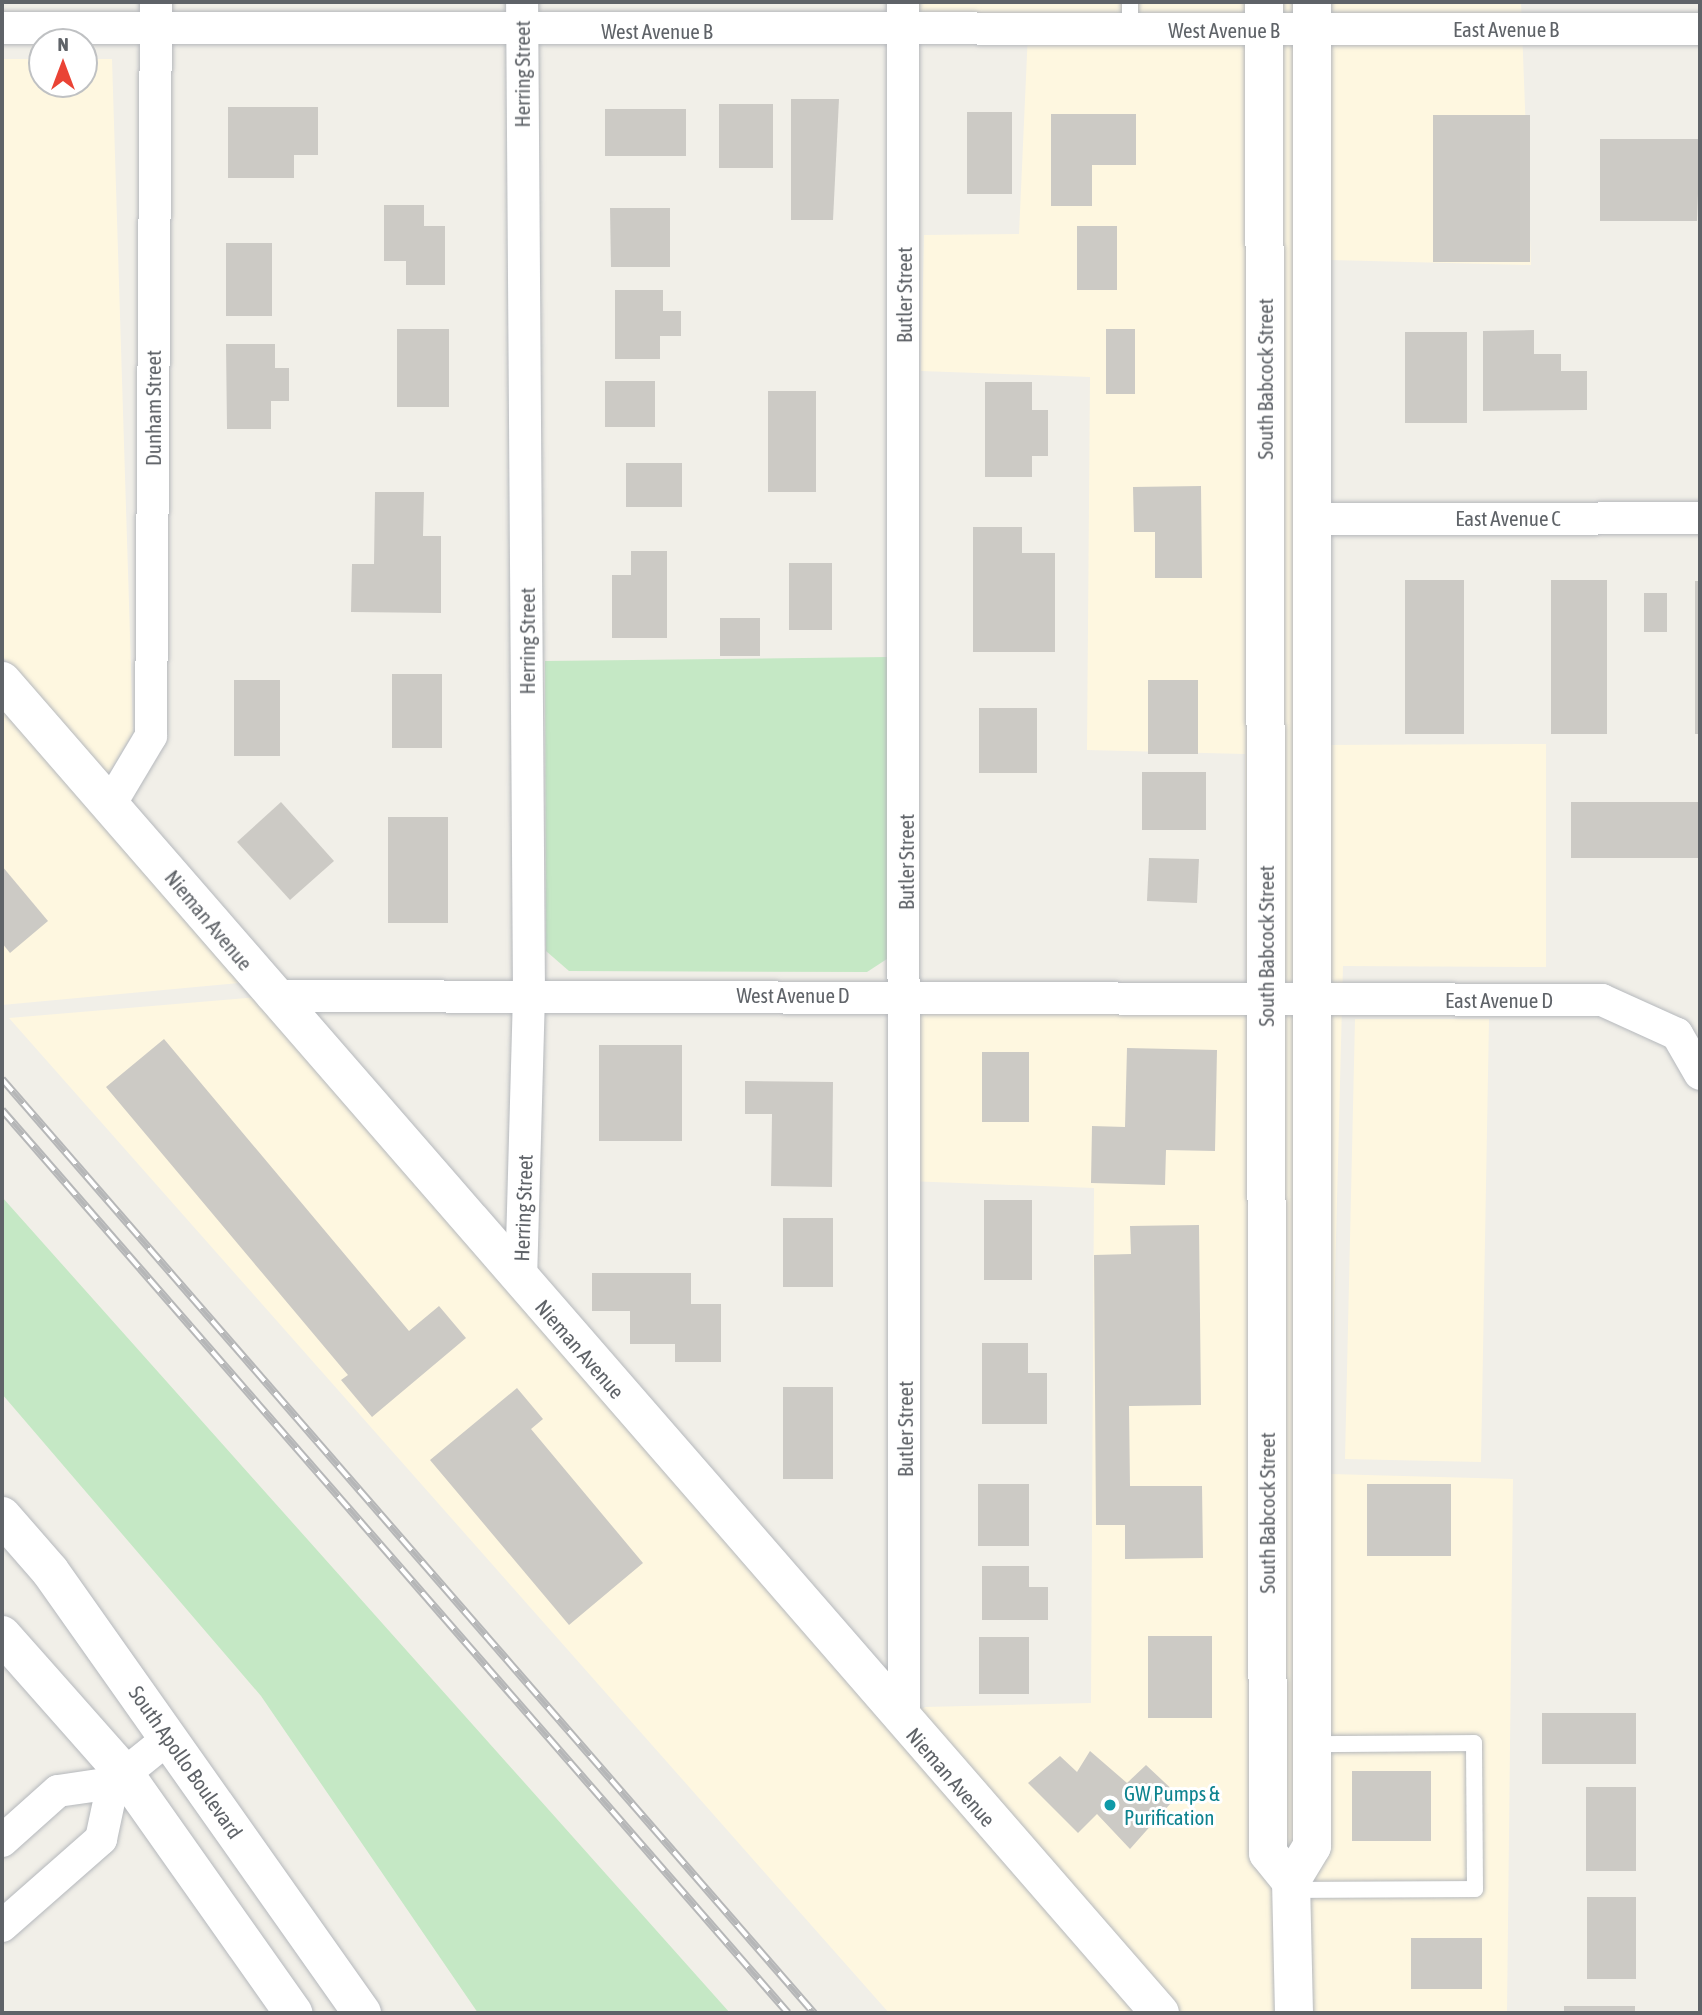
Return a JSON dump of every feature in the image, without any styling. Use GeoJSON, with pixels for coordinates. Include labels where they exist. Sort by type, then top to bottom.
{"type":"FeatureCollection","features":[{"type":"Feature","properties":{"kind":"main road","name":"South Babcock Street"},"geometry":{"type":"LineString","coordinates":[[1264,16],[1268,1853],[1291,1886]]}},
{"type":"Feature","properties":{"kind":"main road"},"geometry":{"type":"LineString","coordinates":[[1294,2013],[1291,1886],[1312,1846],[1313,1744],[1316,519],[1312,16]]}},
{"type":"Feature","properties":{"kind":"main road","name":"Nieman Avenue"},"geometry":{"type":"LineString","coordinates":[[2,681],[111,803],[272,996],[1160,2013]]}},
{"type":"Feature","properties":{"kind":"main road","name":"South Apollo Boulevard"},"geometry":{"type":"LineString","coordinates":[[2,1516],[170,1737],[362,2013]]}},
{"type":"Feature","properties":{"kind":"main road"},"geometry":{"type":"LineString","coordinates":[[2,1635],[118,1778],[293,2013]]}},
{"type":"Feature","properties":{"kind":"street","name":"West Avenue B"},"geometry":{"type":"LineString","coordinates":[[2,28],[156,15],[1312,16]]}},
{"type":"Feature","properties":{"kind":"street","name":"Dunham Street"},"geometry":{"type":"LineString","coordinates":[[111,803],[150,736],[156,15]]}},
{"type":"Feature","properties":{"kind":"street","name":"Herring Street"},"geometry":{"type":"LineString","coordinates":[[520,1281],[529,994],[522,16]]}},
{"type":"Feature","properties":{"kind":"street","name":"East Avenue B"},"geometry":{"type":"LineString","coordinates":[[1312,16],[1700,29]]}},
{"type":"Feature","properties":{"kind":"street","name":"Butler Street"},"geometry":{"type":"LineString","coordinates":[[903,17],[906,996],[904,1722]]}},
{"type":"Feature","properties":{"kind":"street","name":"East Avenue C"},"geometry":{"type":"LineString","coordinates":[[1316,519],[1700,518]]}},
{"type":"Feature","properties":{"kind":"street","name":"West Avenue D"},"geometry":{"type":"LineString","coordinates":[[272,996],[529,994],[1315,1000]]}},
{"type":"Feature","properties":{"kind":"street","name":"East Avenue D"},"geometry":{"type":"LineString","coordinates":[[1315,1000],[1602,1000],[1677,1034],[1700,1074]]}},
{"type":"Feature","properties":{"kind":"street"},"geometry":{"type":"LineString","coordinates":[[2,1841],[58,1791],[118,1778],[170,1737]]}},
{"type":"Feature","properties":{"kind":"street"},"geometry":{"type":"LineString","coordinates":[[2,1926],[100,1839],[118,1778]]}},
{"type":"Feature","properties":{"kind":"lane"},"geometry":{"type":"LineString","coordinates":[[1291,1886],[1475,1889],[1474,1743],[1313,1744]]}},
{"type":"Feature","properties":{"kind":"shaded area"},"geometry":{"type":"Polygon","coordinates":[[[903,2],[1521,2],[1531,265],[1331,260],[1323,745],[1546,744],[1546,967],[1343,966],[1330,1474],[1513,1479],[1507,2013],[889,2013],[9,1018],[272,996],[904,1722],[925,1707],[1091,1703],[1094,1188],[907,1181],[906,996],[1246,1000],[1245,754],[1087,750],[1090,377],[921,371],[924,235],[1019,234],[1028,32],[903,32],[903,2]]]}},
{"type":"Feature","properties":{"kind":"shaded area"},"geometry":{"type":"Polygon","coordinates":[[[2,59],[28,59],[28,98],[98,98],[98,59],[112,59],[133,732],[108,774],[2,656],[2,59]]]}},
{"type":"Feature","properties":{"kind":"shaded area"},"geometry":{"type":"Polygon","coordinates":[[[2,708],[100,817],[239,983],[2,1005],[2,708]]]}},
{"type":"Feature","properties":{"kind":"shaded area"},"geometry":{"type":"Polygon","coordinates":[[[1355,1019],[1489,1019],[1481,1462],[1345,1459],[1355,1019]]]}},
{"type":"Feature","properties":{"kind":"green space"},"geometry":{"type":"Polygon","coordinates":[[[888,657],[890,957],[867,972],[569,971],[546,951],[545,661],[888,657]]]}},
{"type":"Feature","properties":{"kind":"green space"},"geometry":{"type":"Polygon","coordinates":[[[2,1197],[730,2013],[478,2013],[261,1696],[2,1394],[2,1197]]]}},
{"type":"Feature","properties":{"kind":"building"},"geometry":{"type":"Polygon","coordinates":[[[791,99],[839,99],[833,220],[791,220],[791,99]]]}},
{"type":"Feature","properties":{"kind":"building"},"geometry":{"type":"Polygon","coordinates":[[[719,104],[773,104],[773,168],[719,168],[719,104]]]}},
{"type":"Feature","properties":{"kind":"building"},"geometry":{"type":"Polygon","coordinates":[[[228,107],[318,107],[318,155],[294,155],[294,178],[228,178],[228,107]]]}},
{"type":"Feature","properties":{"kind":"building"},"geometry":{"type":"Polygon","coordinates":[[[605,109],[686,109],[686,156],[605,156],[605,109]]]}},
{"type":"Feature","properties":{"kind":"building"},"geometry":{"type":"Polygon","coordinates":[[[967,112],[1012,112],[1012,194],[967,194],[967,112]]]}},
{"type":"Feature","properties":{"kind":"building"},"geometry":{"type":"Polygon","coordinates":[[[1051,114],[1136,114],[1136,165],[1092,165],[1092,206],[1051,206],[1051,114]]]}},
{"type":"Feature","properties":{"kind":"building"},"geometry":{"type":"Polygon","coordinates":[[[1433,115],[1530,115],[1530,262],[1433,262],[1433,115]]]}},
{"type":"Feature","properties":{"kind":"building"},"geometry":{"type":"Polygon","coordinates":[[[1600,139],[1700,139],[1697,221],[1600,221],[1600,139]]]}},
{"type":"Feature","properties":{"kind":"building"},"geometry":{"type":"Polygon","coordinates":[[[384,205],[424,205],[424,226],[445,226],[445,285],[406,285],[406,261],[384,261],[384,205]]]}},
{"type":"Feature","properties":{"kind":"building"},"geometry":{"type":"Polygon","coordinates":[[[610,208],[670,208],[670,267],[611,267],[610,208]]]}},
{"type":"Feature","properties":{"kind":"building"},"geometry":{"type":"Polygon","coordinates":[[[1077,226],[1117,226],[1117,290],[1077,290],[1077,226]]]}},
{"type":"Feature","properties":{"kind":"building"},"geometry":{"type":"Polygon","coordinates":[[[226,243],[272,243],[272,316],[226,316],[226,243]]]}},
{"type":"Feature","properties":{"kind":"building"},"geometry":{"type":"Polygon","coordinates":[[[615,290],[663,290],[663,311],[681,311],[681,336],[660,336],[660,359],[615,359],[615,290]]]}},
{"type":"Feature","properties":{"kind":"building"},"geometry":{"type":"Polygon","coordinates":[[[397,329],[449,329],[449,407],[397,407],[397,329]]]}},
{"type":"Feature","properties":{"kind":"building"},"geometry":{"type":"Polygon","coordinates":[[[1106,329],[1135,329],[1135,394],[1106,394],[1106,329]]]}},
{"type":"Feature","properties":{"kind":"building"},"geometry":{"type":"Polygon","coordinates":[[[1534,330],[1534,354],[1561,354],[1561,371],[1587,371],[1587,410],[1483,411],[1483,331],[1534,330]]]}},
{"type":"Feature","properties":{"kind":"building"},"geometry":{"type":"Polygon","coordinates":[[[1405,332],[1467,332],[1467,423],[1405,423],[1405,332]]]}},
{"type":"Feature","properties":{"kind":"building"},"geometry":{"type":"Polygon","coordinates":[[[226,344],[275,344],[275,368],[289,368],[289,401],[271,401],[271,429],[227,429],[226,344]]]}},
{"type":"Feature","properties":{"kind":"building"},"geometry":{"type":"Polygon","coordinates":[[[605,381],[655,381],[655,427],[605,427],[605,381]]]}},
{"type":"Feature","properties":{"kind":"building"},"geometry":{"type":"Polygon","coordinates":[[[985,382],[1032,382],[1032,410],[1048,410],[1048,456],[1032,456],[1032,477],[985,477],[985,382]]]}},
{"type":"Feature","properties":{"kind":"building"},"geometry":{"type":"Polygon","coordinates":[[[768,391],[816,391],[816,492],[768,492],[768,391]]]}},
{"type":"Feature","properties":{"kind":"building"},"geometry":{"type":"Polygon","coordinates":[[[626,463],[682,463],[682,507],[626,507],[626,463]]]}},
{"type":"Feature","properties":{"kind":"building"},"geometry":{"type":"Polygon","coordinates":[[[1201,486],[1202,578],[1155,578],[1155,532],[1134,532],[1133,487],[1201,486]]]}},
{"type":"Feature","properties":{"kind":"building"},"geometry":{"type":"Polygon","coordinates":[[[375,492],[424,492],[423,536],[441,536],[441,613],[351,612],[352,564],[374,564],[375,492]]]}},
{"type":"Feature","properties":{"kind":"building"},"geometry":{"type":"Polygon","coordinates":[[[973,527],[1022,527],[1022,553],[1055,553],[1055,652],[973,652],[973,527]]]}},
{"type":"Feature","properties":{"kind":"building"},"geometry":{"type":"Polygon","coordinates":[[[631,551],[667,551],[667,638],[612,638],[612,575],[631,575],[631,551]]]}},
{"type":"Feature","properties":{"kind":"building"},"geometry":{"type":"Polygon","coordinates":[[[789,563],[832,563],[832,630],[789,630],[789,563]]]}},
{"type":"Feature","properties":{"kind":"building"},"geometry":{"type":"Polygon","coordinates":[[[1405,580],[1464,580],[1464,734],[1405,734],[1405,580]]]}},
{"type":"Feature","properties":{"kind":"building"},"geometry":{"type":"Polygon","coordinates":[[[1551,580],[1607,580],[1607,734],[1551,734],[1551,580]]]}},
{"type":"Feature","properties":{"kind":"building"},"geometry":{"type":"Polygon","coordinates":[[[1695,581],[1700,581],[1700,734],[1695,734],[1695,581]]]}},
{"type":"Feature","properties":{"kind":"building"},"geometry":{"type":"Polygon","coordinates":[[[1644,593],[1667,593],[1667,632],[1644,632],[1644,593]]]}},
{"type":"Feature","properties":{"kind":"building"},"geometry":{"type":"Polygon","coordinates":[[[720,618],[760,618],[760,656],[720,656],[720,618]]]}},
{"type":"Feature","properties":{"kind":"building"},"geometry":{"type":"Polygon","coordinates":[[[392,674],[442,674],[442,748],[392,748],[392,674]]]}},
{"type":"Feature","properties":{"kind":"building"},"geometry":{"type":"Polygon","coordinates":[[[234,680],[280,680],[280,756],[234,756],[234,680]]]}},
{"type":"Feature","properties":{"kind":"building"},"geometry":{"type":"Polygon","coordinates":[[[1148,680],[1198,680],[1198,754],[1148,754],[1148,680]]]}},
{"type":"Feature","properties":{"kind":"building"},"geometry":{"type":"Polygon","coordinates":[[[979,708],[1037,708],[1037,773],[979,773],[979,708]]]}},
{"type":"Feature","properties":{"kind":"building"},"geometry":{"type":"Polygon","coordinates":[[[1142,772],[1206,772],[1206,830],[1142,830],[1142,772]]]}},
{"type":"Feature","properties":{"kind":"building"},"geometry":{"type":"Polygon","coordinates":[[[281,802],[334,861],[290,900],[237,842],[281,802]]]}},
{"type":"Feature","properties":{"kind":"building"},"geometry":{"type":"Polygon","coordinates":[[[1571,802],[1700,802],[1700,858],[1571,858],[1571,802]]]}},
{"type":"Feature","properties":{"kind":"building"},"geometry":{"type":"Polygon","coordinates":[[[388,817],[448,817],[448,923],[388,923],[388,817]]]}},
{"type":"Feature","properties":{"kind":"building"},"geometry":{"type":"Polygon","coordinates":[[[1149,858],[1199,859],[1197,903],[1147,901],[1149,858]]]}},
{"type":"Feature","properties":{"kind":"building"},"geometry":{"type":"Polygon","coordinates":[[[2,866],[48,921],[10,953],[2,943],[2,866]]]}},
{"type":"Feature","properties":{"kind":"building"},"geometry":{"type":"Polygon","coordinates":[[[164,1039],[409,1331],[439,1306],[466,1338],[372,1417],[341,1380],[348,1375],[106,1087],[164,1039]]]}},
{"type":"Feature","properties":{"kind":"building"},"geometry":{"type":"Polygon","coordinates":[[[599,1045],[682,1045],[682,1141],[599,1141],[599,1045]]]}},
{"type":"Feature","properties":{"kind":"building"},"geometry":{"type":"Polygon","coordinates":[[[1127,1048],[1217,1050],[1215,1151],[1166,1150],[1165,1185],[1091,1183],[1092,1126],[1125,1127],[1127,1048]]]}},
{"type":"Feature","properties":{"kind":"building"},"geometry":{"type":"Polygon","coordinates":[[[982,1052],[1029,1052],[1029,1122],[982,1122],[982,1052]]]}},
{"type":"Feature","properties":{"kind":"building"},"geometry":{"type":"Polygon","coordinates":[[[745,1081],[833,1082],[832,1187],[771,1186],[772,1114],[745,1114],[745,1081]]]}},
{"type":"Feature","properties":{"kind":"building"},"geometry":{"type":"Polygon","coordinates":[[[984,1200],[1032,1200],[1032,1280],[984,1280],[984,1200]]]}},
{"type":"Feature","properties":{"kind":"building"},"geometry":{"type":"Polygon","coordinates":[[[783,1218],[833,1218],[833,1287],[783,1287],[783,1218]]]}},
{"type":"Feature","properties":{"kind":"building"},"geometry":{"type":"Polygon","coordinates":[[[1199,1225],[1201,1405],[1129,1406],[1130,1486],[1202,1486],[1203,1558],[1125,1559],[1125,1525],[1096,1525],[1094,1255],[1131,1254],[1130,1226],[1199,1225]]]}},
{"type":"Feature","properties":{"kind":"building"},"geometry":{"type":"Polygon","coordinates":[[[592,1273],[691,1273],[691,1304],[721,1304],[721,1362],[675,1362],[675,1344],[630,1344],[630,1311],[592,1311],[592,1273]]]}},
{"type":"Feature","properties":{"kind":"building"},"geometry":{"type":"Polygon","coordinates":[[[982,1343],[1028,1343],[1028,1373],[1047,1373],[1047,1424],[982,1424],[982,1343]]]}},
{"type":"Feature","properties":{"kind":"building"},"geometry":{"type":"Polygon","coordinates":[[[783,1387],[833,1387],[833,1479],[783,1479],[783,1387]]]}},
{"type":"Feature","properties":{"kind":"building"},"geometry":{"type":"Polygon","coordinates":[[[517,1388],[543,1419],[531,1429],[643,1563],[569,1625],[430,1460],[517,1388]]]}},
{"type":"Feature","properties":{"kind":"building"},"geometry":{"type":"Polygon","coordinates":[[[978,1484],[1029,1484],[1029,1546],[978,1546],[978,1484]]]}},
{"type":"Feature","properties":{"kind":"building"},"geometry":{"type":"Polygon","coordinates":[[[1367,1484],[1451,1484],[1451,1556],[1367,1556],[1367,1484]]]}},
{"type":"Feature","properties":{"kind":"building"},"geometry":{"type":"Polygon","coordinates":[[[982,1566],[1029,1566],[1029,1587],[1048,1587],[1048,1620],[982,1620],[982,1566]]]}},
{"type":"Feature","properties":{"kind":"building"},"geometry":{"type":"Polygon","coordinates":[[[1148,1636],[1212,1636],[1212,1718],[1148,1718],[1148,1636]]]}},
{"type":"Feature","properties":{"kind":"building"},"geometry":{"type":"Polygon","coordinates":[[[979,1637],[1029,1637],[1029,1694],[979,1694],[979,1637]]]}},
{"type":"Feature","properties":{"kind":"building"},"geometry":{"type":"Polygon","coordinates":[[[1542,1713],[1636,1713],[1636,1764],[1542,1764],[1542,1713]]]}},
{"type":"Feature","properties":{"kind":"building","name":"GW Pumps & Purification"},"geometry":{"type":"Polygon","coordinates":[[[1090,1751],[1127,1783],[1146,1765],[1178,1795],[1130,1849],[1097,1814],[1078,1833],[1028,1783],[1060,1756],[1077,1772],[1090,1751]]]}},
{"type":"Feature","properties":{"kind":"building"},"geometry":{"type":"Polygon","coordinates":[[[1352,1771],[1431,1771],[1431,1841],[1352,1841],[1352,1771]]]}},
{"type":"Feature","properties":{"kind":"building"},"geometry":{"type":"Polygon","coordinates":[[[1586,1787],[1636,1787],[1636,1871],[1586,1871],[1586,1787]]]}},
{"type":"Feature","properties":{"kind":"building"},"geometry":{"type":"Polygon","coordinates":[[[1587,1897],[1636,1897],[1636,1979],[1587,1979],[1587,1897]]]}},
{"type":"Feature","properties":{"kind":"building"},"geometry":{"type":"Polygon","coordinates":[[[1411,1938],[1482,1938],[1482,1989],[1411,1989],[1411,1938]]]}},
{"type":"Feature","properties":{"kind":"building"},"geometry":{"type":"Polygon","coordinates":[[[1564,2006],[1635,2006],[1635,2013],[1564,2013],[1564,2006]]]}},
{"type":"Feature","properties":{"kind":"railway"},"geometry":{"type":"LineString","coordinates":[[2,1079],[814,2013]]}},
{"type":"Feature","properties":{"kind":"railway"},"geometry":{"type":"LineString","coordinates":[[2,1110],[788,2013]]}},
{"type":"Feature","properties":{"kind":"place","name":"GW Pumps & Purification"},"geometry":{"type":"Point","coordinates":[1110,1805]}}]}
